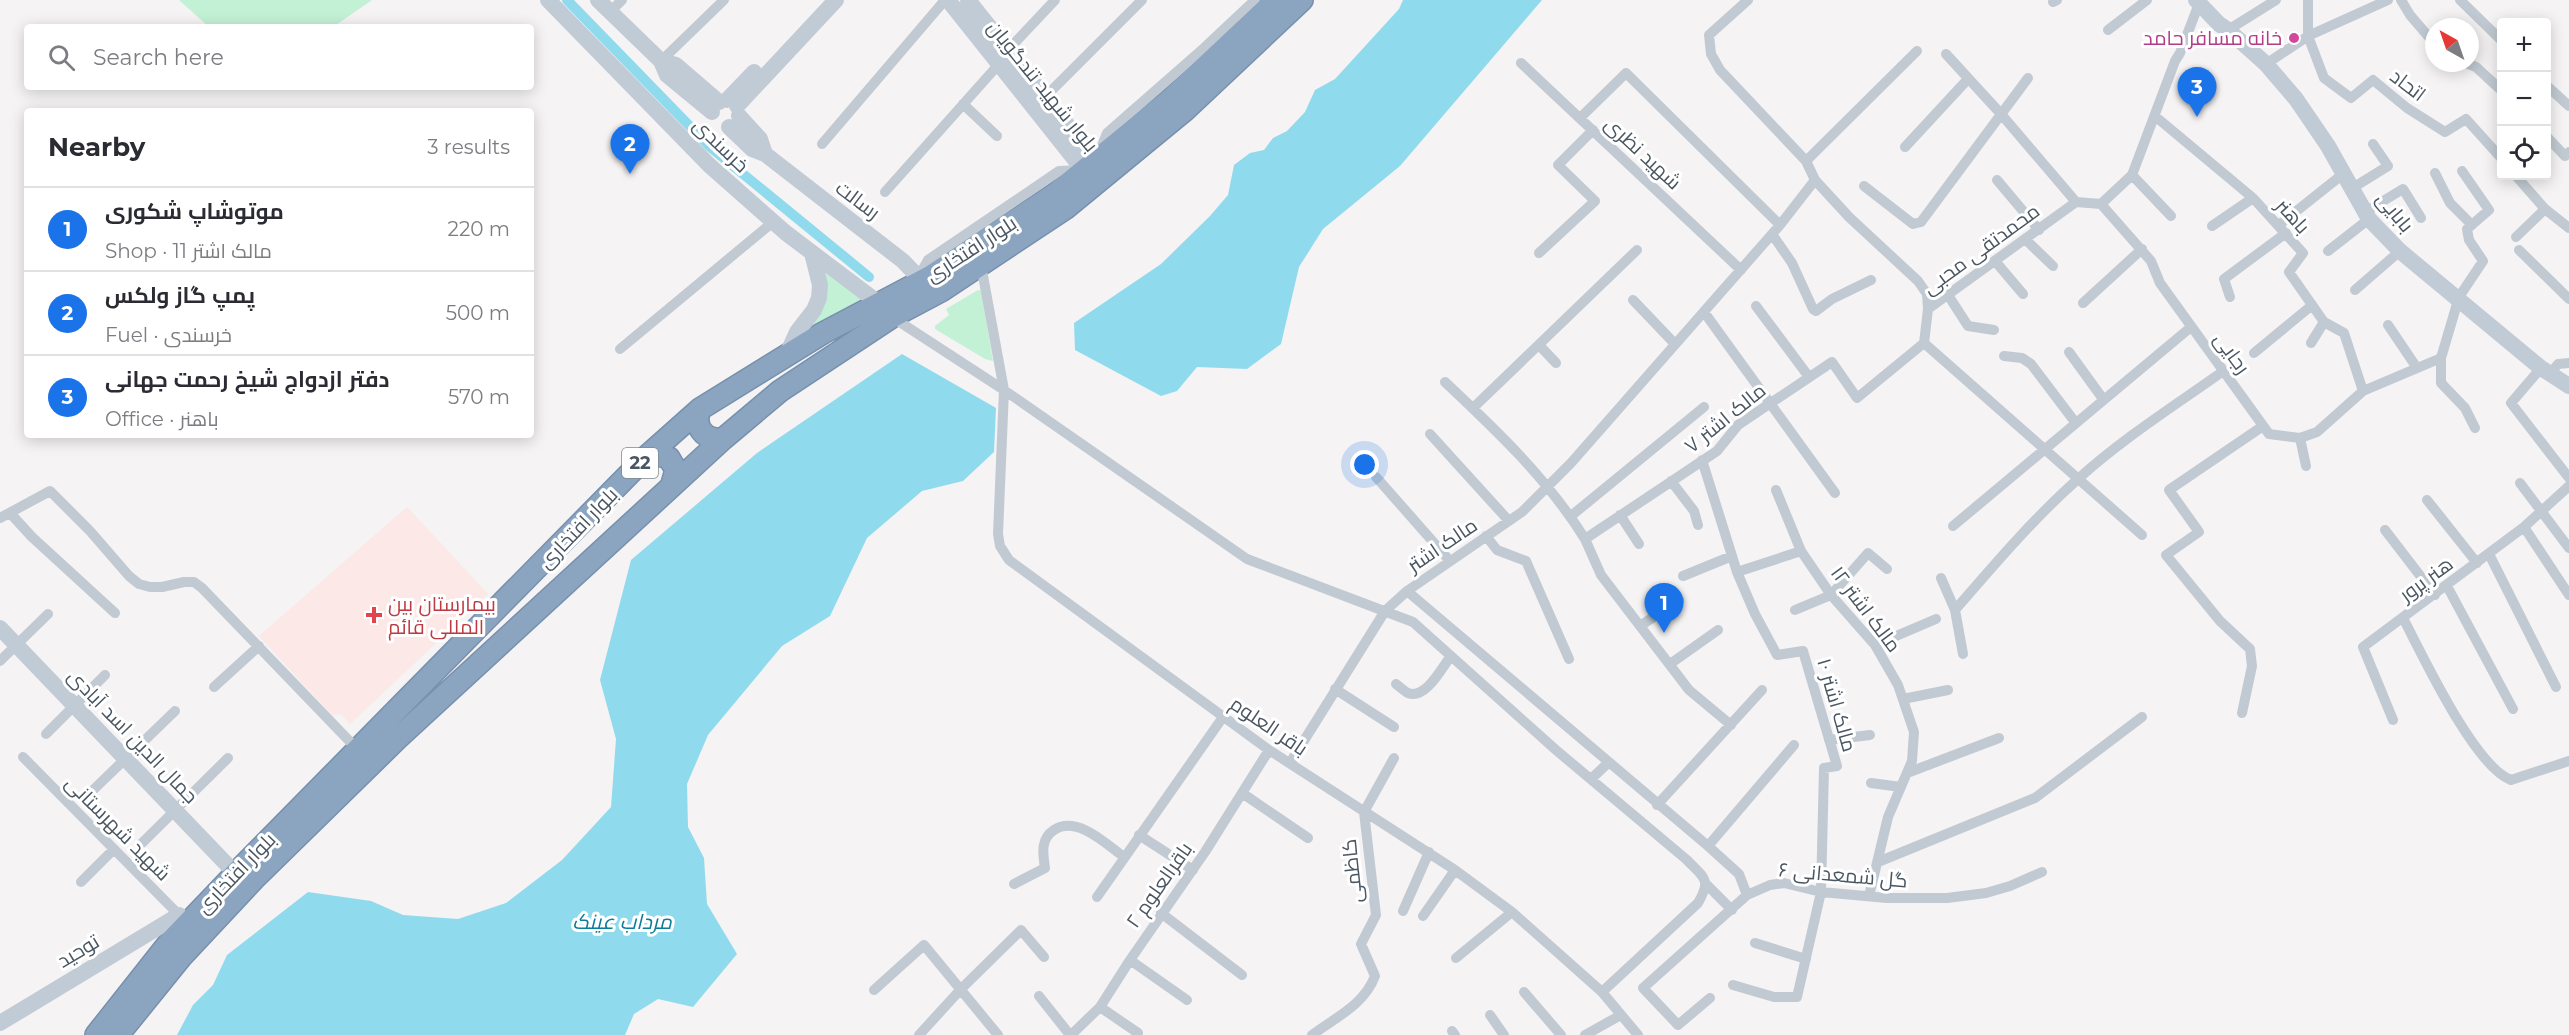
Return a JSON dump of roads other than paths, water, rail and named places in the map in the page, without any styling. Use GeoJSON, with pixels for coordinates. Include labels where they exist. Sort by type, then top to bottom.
{"type":"FeatureCollection","features":[{"type":"Feature","properties":{"kind":"highway","name":"بلوار افتخاری"},"geometry":{"type":"LineString","coordinates":[[118,1035],[182,956],[254,879],[398,738],[672,484],[780,391],[922,281],[1055,194],[1090,166],[1172,98],[1276,0]]}},
{"type":"Feature","properties":{"kind":"highway","name":"بلوار افتخاری"},"geometry":{"type":"LineString","coordinates":[[96,1035],[183,919],[236,873],[646,457],[700,409],[787,354],[886,310],[941,291],[1066,208],[1184,111],[1302,0]]}},
{"type":"Feature","properties":{"kind":"highway"},"geometry":{"type":"LineString","coordinates":[[700,409],[698,424],[703,434],[712,439],[723,439]]}},
{"type":"Feature","properties":{"kind":"highway"},"geometry":{"type":"LineString","coordinates":[[646,457],[655,454],[669,458],[676,470],[672,484]]}},
{"type":"Feature","properties":{"kind":"street","name":"خرسندی"},"geometry":{"type":"LineString","coordinates":[[548,0],[709,165],[772,222],[886,310]]}},
{"type":"Feature","properties":{"kind":"street"},"geometry":{"type":"LineString","coordinates":[[727,110],[824,0]]}},
{"type":"Feature","properties":{"kind":"street"},"geometry":{"type":"LineString","coordinates":[[727,110],[836,0]]}},
{"type":"Feature","properties":{"kind":"street"},"geometry":{"type":"LineString","coordinates":[[822,144],[946,0]]}},
{"type":"Feature","properties":{"kind":"street","name":"بلوار شهید تندگویان"},"geometry":{"type":"LineString","coordinates":[[946,0],[1045,97],[1068,138]]}},
{"type":"Feature","properties":{"kind":"street","name":"بلوار شهید تندگویان"},"geometry":{"type":"LineString","coordinates":[[968,0],[1004,57],[1090,166]]}},
{"type":"Feature","properties":{"kind":"street"},"geometry":{"type":"LineString","coordinates":[[885,192],[1055,0]]}},
{"type":"Feature","properties":{"kind":"street"},"geometry":{"type":"LineString","coordinates":[[1045,97],[1142,0]]}},
{"type":"Feature","properties":{"kind":"street"},"geometry":{"type":"LineString","coordinates":[[1090,166],[1107,133],[1255,0]]}},
{"type":"Feature","properties":{"kind":"street"},"geometry":{"type":"LineString","coordinates":[[1748,0],[1709,35],[1711,54],[1720,70],[1806,161],[1815,180],[1849,218],[1918,280],[1927,294],[1928,309]]}},
{"type":"Feature","properties":{"kind":"street"},"geometry":{"type":"LineString","coordinates":[[2108,30],[2147,0]]}},
{"type":"Feature","properties":{"kind":"street"},"geometry":{"type":"LineString","coordinates":[[2228,30],[2276,0]]}},
{"type":"Feature","properties":{"kind":"street","name":"اتحاد"},"geometry":{"type":"LineString","coordinates":[[2308,0],[2308,36],[2324,78],[2351,98],[2373,80],[2407,108],[2445,132],[2466,119],[2497,153]]}},
{"type":"Feature","properties":{"kind":"street"},"geometry":{"type":"LineString","coordinates":[[2266,64],[2308,36],[2388,0]]}},
{"type":"Feature","properties":{"kind":"street"},"geometry":{"type":"LineString","coordinates":[[2401,0],[2425,32]]}},
{"type":"Feature","properties":{"kind":"street"},"geometry":{"type":"LineString","coordinates":[[2460,0],[2497,37]]}},
{"type":"Feature","properties":{"kind":"street"},"geometry":{"type":"LineString","coordinates":[[662,61],[722,1]]}},
{"type":"Feature","properties":{"kind":"street"},"geometry":{"type":"LineString","coordinates":[[1946,54],[2076,202],[2101,204],[2132,175],[2199,1]]}},
{"type":"Feature","properties":{"kind":"street","name":"بابایی"},"geometry":{"type":"LineString","coordinates":[[2199,1],[2219,24],[2266,64],[2296,99],[2328,146],[2367,215],[2400,251],[2459,297],[2546,371],[2569,386]]}},
{"type":"Feature","properties":{"kind":"street","name":"رسالت"},"geometry":{"type":"LineString","coordinates":[[610,4],[662,61],[667,75],[727,110],[760,139],[765,154],[903,261],[922,281]]}},
{"type":"Feature","properties":{"kind":"street"},"geometry":{"type":"LineString","coordinates":[[1806,161],[1917,51]]}},
{"type":"Feature","properties":{"kind":"street","name":"شهید نظری"},"geometry":{"type":"LineString","coordinates":[[1521,63],[1741,270]]}},
{"type":"Feature","properties":{"kind":"street"},"geometry":{"type":"LineString","coordinates":[[2479,70],[2497,86]]}},
{"type":"Feature","properties":{"kind":"street"},"geometry":{"type":"LineString","coordinates":[[1580,118],[1626,73],[1780,225]]}},
{"type":"Feature","properties":{"kind":"street"},"geometry":{"type":"LineString","coordinates":[[1864,186],[1914,224],[1921,222],[2028,78]]}},
{"type":"Feature","properties":{"kind":"street"},"geometry":{"type":"LineString","coordinates":[[1905,147],[1968,79]]}},
{"type":"Feature","properties":{"kind":"street"},"geometry":{"type":"LineString","coordinates":[[2551,89],[2569,106]]}},
{"type":"Feature","properties":{"kind":"street"},"geometry":{"type":"LineString","coordinates":[[963,104],[997,136]]}},
{"type":"Feature","properties":{"kind":"street","name":"باهنر"},"geometry":{"type":"LineString","coordinates":[[2156,117],[2253,198],[2303,253],[2289,272],[2324,322],[2344,333],[2363,391]]}},
{"type":"Feature","properties":{"kind":"street"},"geometry":{"type":"LineString","coordinates":[[1539,253],[1595,201],[1558,165],[1593,130]]}},
{"type":"Feature","properties":{"kind":"street"},"geometry":{"type":"LineString","coordinates":[[2551,140],[2568,156]]}},
{"type":"Feature","properties":{"kind":"street"},"geometry":{"type":"LineString","coordinates":[[2230,297],[2224,279],[2282,229],[2347,181],[2388,166],[2373,144]]}},
{"type":"Feature","properties":{"kind":"street"},"geometry":{"type":"LineString","coordinates":[[2462,171],[2488,210],[2467,229],[2469,240],[2484,261],[2459,297],[2441,357],[2441,383],[2465,408],[2475,428]]}},
{"type":"Feature","properties":{"kind":"street"},"geometry":{"type":"LineString","coordinates":[[2435,173],[2451,203],[2472,225]]}},
{"type":"Feature","properties":{"kind":"street"},"geometry":{"type":"LineString","coordinates":[[2132,175],[2171,216]]}},
{"type":"Feature","properties":{"kind":"street","name":"مالک اشتر"},"geometry":{"type":"LineString","coordinates":[[1290,763],[1385,611],[1407,591],[1522,512],[1571,463],[1780,225],[1815,180]]}},
{"type":"Feature","properties":{"kind":"street"},"geometry":{"type":"LineString","coordinates":[[1996,180],[2039,230]]}},
{"type":"Feature","properties":{"kind":"street"},"geometry":{"type":"LineString","coordinates":[[2520,180],[2546,209],[2569,228]]}},
{"type":"Feature","properties":{"kind":"street"},"geometry":{"type":"LineString","coordinates":[[2328,250],[2367,215],[2403,189],[2421,218]]}},
{"type":"Feature","properties":{"kind":"street"},"geometry":{"type":"LineString","coordinates":[[2212,226],[2253,198]]}},
{"type":"Feature","properties":{"kind":"street","name":"محمدتقی محبی"},"geometry":{"type":"LineString","coordinates":[[1924,343],[1928,309],[2076,202]]}},
{"type":"Feature","properties":{"kind":"street","name":"رجایی"},"geometry":{"type":"LineString","coordinates":[[2101,204],[2151,261],[2160,283],[2263,426]]}},
{"type":"Feature","properties":{"kind":"street"},"geometry":{"type":"LineString","coordinates":[[2516,237],[2546,209]]}},
{"type":"Feature","properties":{"kind":"street"},"geometry":{"type":"LineString","coordinates":[[620,349],[772,222]]}},
{"type":"Feature","properties":{"kind":"street"},"geometry":{"type":"LineString","coordinates":[[1772,234],[1792,262],[1813,309],[1816,311],[1832,299],[1871,279]]}},
{"type":"Feature","properties":{"kind":"street"},"geometry":{"type":"LineString","coordinates":[[2026,240],[2053,266]]}},
{"type":"Feature","properties":{"kind":"street"},"geometry":{"type":"LineString","coordinates":[[2083,303],[2142,249]]}},
{"type":"Feature","properties":{"kind":"street"},"geometry":{"type":"LineString","coordinates":[[1473,408],[1637,250]]}},
{"type":"Feature","properties":{"kind":"street"},"geometry":{"type":"LineString","coordinates":[[2519,250],[2569,299]]}},
{"type":"Feature","properties":{"kind":"street"},"geometry":{"type":"LineString","coordinates":[[2355,290],[2400,251]]}},
{"type":"Feature","properties":{"kind":"street"},"geometry":{"type":"LineString","coordinates":[[787,354],[796,332],[814,310],[819,298],[820,285],[812,253]]}},
{"type":"Feature","properties":{"kind":"street"},"geometry":{"type":"LineString","coordinates":[[1995,261],[2023,294]]}},
{"type":"Feature","properties":{"kind":"street","name":"باقر العلوم"},"geometry":{"type":"LineString","coordinates":[[981,265],[1004,390],[1000,546],[1009,560],[1269,750],[1429,852],[1512,912],[1602,992],[1638,1035]]}},
{"type":"Feature","properties":{"kind":"street"},"geometry":{"type":"LineString","coordinates":[[1948,295],[1968,326],[1994,330]]}},
{"type":"Feature","properties":{"kind":"street"},"geometry":{"type":"LineString","coordinates":[[1633,300],[1675,344]]}},
{"type":"Feature","properties":{"kind":"street"},"geometry":{"type":"LineString","coordinates":[[1756,306],[1809,377]]}},
{"type":"Feature","properties":{"kind":"street"},"geometry":{"type":"LineString","coordinates":[[2254,353],[2312,306]]}},
{"type":"Feature","properties":{"kind":"street"},"geometry":{"type":"LineString","coordinates":[[886,310],[1247,559],[1413,622],[1591,779],[1681,854],[1702,876],[1706,886],[1725,903]]}},
{"type":"Feature","properties":{"kind":"street"},"geometry":{"type":"LineString","coordinates":[[1704,312],[1835,493]]}},
{"type":"Feature","properties":{"kind":"street"},"geometry":{"type":"LineString","coordinates":[[2311,343],[2324,322]]}},
{"type":"Feature","properties":{"kind":"street"},"geometry":{"type":"LineString","coordinates":[[2388,325],[2417,368]]}},
{"type":"Feature","properties":{"kind":"street"},"geometry":{"type":"LineString","coordinates":[[1953,526],[2191,327]]}},
{"type":"Feature","properties":{"kind":"street"},"geometry":{"type":"LineString","coordinates":[[1924,343],[2142,535]]}},
{"type":"Feature","properties":{"kind":"street","name":"مالک اشتر ۷"},"geometry":{"type":"LineString","coordinates":[[1585,539],[1717,451],[1738,425],[1832,362],[1857,398],[1924,343]]}},
{"type":"Feature","properties":{"kind":"street"},"geometry":{"type":"LineString","coordinates":[[1539,345],[1556,363]]}},
{"type":"Feature","properties":{"kind":"street"},"geometry":{"type":"LineString","coordinates":[[2069,352],[2103,399]]}},
{"type":"Feature","properties":{"kind":"street"},"geometry":{"type":"LineString","coordinates":[[2004,356],[2022,358],[2031,364],[2075,422]]}},
{"type":"Feature","properties":{"kind":"street"},"geometry":{"type":"LineString","coordinates":[[2242,713],[2252,666],[2250,649],[2220,621],[2166,555],[2199,532],[2169,490],[2263,426],[2269,434],[2300,438],[2317,432],[2363,391],[2441,357]]}},
{"type":"Feature","properties":{"kind":"street"},"geometry":{"type":"LineString","coordinates":[[2569,363],[2558,364],[2546,371],[2511,402],[2569,478]]}},
{"type":"Feature","properties":{"kind":"street"},"geometry":{"type":"LineString","coordinates":[[1955,610],[2024,532],[2079,478],[2144,427],[2222,372]]}},
{"type":"Feature","properties":{"kind":"street"},"geometry":{"type":"LineString","coordinates":[[1444,382],[1473,408],[1548,486],[1585,539],[1601,574],[1689,690],[1731,724]]}},
{"type":"Feature","properties":{"kind":"street"},"geometry":{"type":"LineString","coordinates":[[1571,516],[1704,407]]}},
{"type":"Feature","properties":{"kind":"street"},"geometry":{"type":"LineString","coordinates":[[1430,434],[1509,521]]}},
{"type":"Feature","properties":{"kind":"street"},"geometry":{"type":"LineString","coordinates":[[2300,438],[2306,466]]}},
{"type":"Feature","properties":{"kind":"street","name":"مالک اشتر ۱۰"},"geometry":{"type":"LineString","coordinates":[[1702,460],[1737,572],[1755,614],[1777,655],[1803,651],[1837,766],[1824,768],[1821,892],[1797,997],[1774,997],[1733,985]]}},
{"type":"Feature","properties":{"kind":"street"},"geometry":{"type":"LineString","coordinates":[[1376,477],[1450,561]]}},
{"type":"Feature","properties":{"kind":"street"},"geometry":{"type":"LineString","coordinates":[[1671,481],[1694,511],[1698,525]]}},
{"type":"Feature","properties":{"kind":"street"},"geometry":{"type":"LineString","coordinates":[[2520,483],[2569,548]]}},
{"type":"Feature","properties":{"kind":"street","name":"هنر پرور"},"geometry":{"type":"LineString","coordinates":[[2393,720],[2363,647],[2524,527],[2569,486]]}},
{"type":"Feature","properties":{"kind":"street","name":"مالک اشتر ۱۲"},"geometry":{"type":"LineString","coordinates":[[1776,490],[1801,551],[1832,595],[1875,645],[1898,685],[1914,732],[1912,761],[1888,817],[1869,896]]}},
{"type":"Feature","properties":{"kind":"street"},"geometry":{"type":"LineString","coordinates":[[115,613],[32,537],[5,516],[50,491],[139,584],[150,587],[194,582],[259,646],[358,750]]}},
{"type":"Feature","properties":{"kind":"street"},"geometry":{"type":"LineString","coordinates":[[2427,500],[2477,563]]}},
{"type":"Feature","properties":{"kind":"street"},"geometry":{"type":"LineString","coordinates":[[1620,515],[1639,544]]}},
{"type":"Feature","properties":{"kind":"street"},"geometry":{"type":"LineString","coordinates":[[2524,527],[2569,595]]}},
{"type":"Feature","properties":{"kind":"street"},"geometry":{"type":"LineString","coordinates":[[2385,530],[2435,595]]}},
{"type":"Feature","properties":{"kind":"street"},"geometry":{"type":"LineString","coordinates":[[1486,536],[1497,550],[1526,561],[1569,659]]}},
{"type":"Feature","properties":{"kind":"street"},"geometry":{"type":"LineString","coordinates":[[1737,572],[1801,551]]}},
{"type":"Feature","properties":{"kind":"street"},"geometry":{"type":"LineString","coordinates":[[1795,610],[1832,595],[1868,553],[1887,570]]}},
{"type":"Feature","properties":{"kind":"street"},"geometry":{"type":"LineString","coordinates":[[2489,554],[2556,687]]}},
{"type":"Feature","properties":{"kind":"street"},"geometry":{"type":"LineString","coordinates":[[1683,576],[1732,556]]}},
{"type":"Feature","properties":{"kind":"street"},"geometry":{"type":"LineString","coordinates":[[1941,578],[1955,610],[1963,654]]}},
{"type":"Feature","properties":{"kind":"street"},"geometry":{"type":"LineString","coordinates":[[2447,586],[2513,709]]}},
{"type":"Feature","properties":{"kind":"street"},"geometry":{"type":"LineString","coordinates":[[1407,591],[1739,874],[1747,896],[1725,903],[1643,988],[1678,1025],[1710,998]]}},
{"type":"Feature","properties":{"kind":"street"},"geometry":{"type":"LineString","coordinates":[[1640,626],[1679,600]]}},
{"type":"Feature","properties":{"kind":"street"},"geometry":{"type":"LineString","coordinates":[[0,661],[48,614]]}},
{"type":"Feature","properties":{"kind":"street"},"geometry":{"type":"LineString","coordinates":[[2403,618],[2470,740],[2499,776],[2511,780],[2568,765]]}},
{"type":"Feature","properties":{"kind":"street"},"geometry":{"type":"LineString","coordinates":[[1875,645],[1936,619]]}},
{"type":"Feature","properties":{"kind":"street","name":"جمال الدین اسد آبادی"},"geometry":{"type":"LineString","coordinates":[[0,628],[236,873]]}},
{"type":"Feature","properties":{"kind":"street"},"geometry":{"type":"LineString","coordinates":[[1670,664],[1718,630]]}},
{"type":"Feature","properties":{"kind":"street"},"geometry":{"type":"LineString","coordinates":[[214,687],[259,646]]}},
{"type":"Feature","properties":{"kind":"street"},"geometry":{"type":"LineString","coordinates":[[1396,684],[1410,694],[1420,693],[1451,656]]}},
{"type":"Feature","properties":{"kind":"street"},"geometry":{"type":"LineString","coordinates":[[46,734],[105,675]]}},
{"type":"Feature","properties":{"kind":"street"},"geometry":{"type":"LineString","coordinates":[[1335,689],[1394,726]]}},
{"type":"Feature","properties":{"kind":"street"},"geometry":{"type":"LineString","coordinates":[[1657,805],[1762,690]]}},
{"type":"Feature","properties":{"kind":"street"},"geometry":{"type":"LineString","coordinates":[[1903,699],[1948,690]]}},
{"type":"Feature","properties":{"kind":"street"},"geometry":{"type":"LineString","coordinates":[[91,792],[175,711]]}},
{"type":"Feature","properties":{"kind":"street"},"geometry":{"type":"LineString","coordinates":[[1097,897],[1223,717]]}},
{"type":"Feature","properties":{"kind":"street"},"geometry":{"type":"LineString","coordinates":[[1878,861],[2035,798],[2142,717]]}},
{"type":"Feature","properties":{"kind":"street"},"geometry":{"type":"LineString","coordinates":[[1829,740],[1870,735]]}},
{"type":"Feature","properties":{"kind":"street"},"geometry":{"type":"LineString","coordinates":[[1907,772],[1999,738]]}},
{"type":"Feature","properties":{"kind":"street"},"geometry":{"type":"LineString","coordinates":[[1708,846],[1794,746]]}},
{"type":"Feature","properties":{"kind":"street","name":"باقرالعلوم ۲"},"geometry":{"type":"LineString","coordinates":[[1071,1035],[1100,1007],[1269,750]]}},
{"type":"Feature","properties":{"kind":"street","name":"شهید شهرستانی"},"geometry":{"type":"LineString","coordinates":[[23,757],[183,919]]}},
{"type":"Feature","properties":{"kind":"street"},"geometry":{"type":"LineString","coordinates":[[142,843],[228,758]]}},
{"type":"Feature","properties":{"kind":"street"},"geometry":{"type":"LineString","coordinates":[[1364,812],[1394,758]]}},
{"type":"Feature","properties":{"kind":"street"},"geometry":{"type":"LineString","coordinates":[[1591,779],[1609,762]]}},
{"type":"Feature","properties":{"kind":"street"},"geometry":{"type":"LineString","coordinates":[[1870,783],[1901,787]]}},
{"type":"Feature","properties":{"kind":"street"},"geometry":{"type":"LineString","coordinates":[[1242,793],[1308,838]]}},
{"type":"Feature","properties":{"kind":"street","name":"کاظمی"},"geometry":{"type":"LineString","coordinates":[[1312,1035],[1359,1003],[1371,987],[1375,976],[1361,944],[1376,915],[1364,812]]}},
{"type":"Feature","properties":{"kind":"street"},"geometry":{"type":"LineString","coordinates":[[1014,884],[1045,868],[1044,842],[1049,833],[1064,826],[1074,825],[1124,857]]}},
{"type":"Feature","properties":{"kind":"street"},"geometry":{"type":"LineString","coordinates":[[1139,836],[1192,870]]}},
{"type":"Feature","properties":{"kind":"street"},"geometry":{"type":"LineString","coordinates":[[81,882],[114,849]]}},
{"type":"Feature","properties":{"kind":"street"},"geometry":{"type":"LineString","coordinates":[[1403,911],[1429,852]]}},
{"type":"Feature","properties":{"kind":"street"},"geometry":{"type":"LineString","coordinates":[[1423,916],[1455,870]]}},
{"type":"Feature","properties":{"kind":"street","name":"گل شمعدانی ۶"},"geometry":{"type":"LineString","coordinates":[[1747,896],[1770,885],[1784,883],[1821,892],[1927,899],[1986,893],[2010,886],[2042,872]]}},
{"type":"Feature","properties":{"kind":"street"},"geometry":{"type":"LineString","coordinates":[[1602,992],[1698,903],[1706,886]]}},
{"type":"Feature","properties":{"kind":"street"},"geometry":{"type":"LineString","coordinates":[[1456,958],[1512,912]]}},
{"type":"Feature","properties":{"kind":"street"},"geometry":{"type":"LineString","coordinates":[[1161,913],[1242,975]]}},
{"type":"Feature","properties":{"kind":"street","name":"توحید"},"geometry":{"type":"LineString","coordinates":[[0,1023],[183,919]]}},
{"type":"Feature","properties":{"kind":"street"},"geometry":{"type":"LineString","coordinates":[[919,1035],[961,989],[1021,930],[1044,957]]}},
{"type":"Feature","properties":{"kind":"street"},"geometry":{"type":"LineString","coordinates":[[1755,943],[1806,959]]}},
{"type":"Feature","properties":{"kind":"street"},"geometry":{"type":"LineString","coordinates":[[874,990],[924,945],[998,1035]]}},
{"type":"Feature","properties":{"kind":"street"},"geometry":{"type":"LineString","coordinates":[[1130,960],[1186,1000]]}},
{"type":"Feature","properties":{"kind":"street"},"geometry":{"type":"LineString","coordinates":[[1524,992],[1561,1035]]}},
{"type":"Feature","properties":{"kind":"street"},"geometry":{"type":"LineString","coordinates":[[1039,996],[1071,1035]]}},
{"type":"Feature","properties":{"kind":"street"},"geometry":{"type":"LineString","coordinates":[[1100,1007],[1138,1033]]}},
{"type":"Feature","properties":{"kind":"street"},"geometry":{"type":"LineString","coordinates":[[1490,1015],[1504,1035]]}},
{"type":"Feature","properties":{"kind":"street"},"geometry":{"type":"LineString","coordinates":[[1585,1035],[1621,1015]]}},
{"type":"Feature","properties":{"kind":"water"},"geometry":{"type":"Polygon","coordinates":[[[1403,0],[1542,0],[1400,166],[1323,229],[1299,267],[1281,344],[1247,369],[1197,367],[1177,391],[1161,396],[1075,350],[1074,323],[1161,264],[1210,216],[1228,195],[1234,165],[1250,153],[1264,150],[1273,138],[1287,131],[1305,112],[1315,90],[1335,79],[1399,9],[1403,0]]]}},
{"type":"Feature","properties":{"kind":"water","name":"مرداب عینک"},"geometry":{"type":"Polygon","coordinates":[[[902,354],[996,408],[994,452],[963,481],[922,491],[867,538],[830,616],[782,646],[708,735],[687,784],[688,827],[704,858],[707,904],[737,954],[693,1007],[658,999],[634,1014],[625,1035],[177,1035],[193,1005],[213,985],[227,955],[308,892],[371,901],[403,915],[458,919],[506,903],[562,860],[611,807],[616,739],[600,680],[631,560],[757,453],[902,354]]]}},
{"type":"Feature","properties":{"kind":"waterway"},"geometry":{"type":"LineString","coordinates":[[567,0],[710,147],[869,277]]}},
{"type":"Feature","properties":{"kind":"place","name":"خانه مسافر حامد"},"geometry":{"type":"Point","coordinates":[2294,38]}},
{"type":"Feature","properties":{"kind":"place","name":"دفتر ازدواج شیخ رحمت جهانی"},"geometry":{"type":"Point","coordinates":[2197,117]}},
{"type":"Feature","properties":{"kind":"place","name":"پمپ گاز ولکس"},"geometry":{"type":"Point","coordinates":[630,174]}},
{"type":"Feature","properties":{"kind":"place","name":"بیمارستان بین المللی قائم"},"geometry":{"type":"Point","coordinates":[374,615]}},
{"type":"Feature","properties":{"kind":"place","name":"موتوشاپ شکوری"},"geometry":{"type":"Point","coordinates":[1664,633]}}]}
